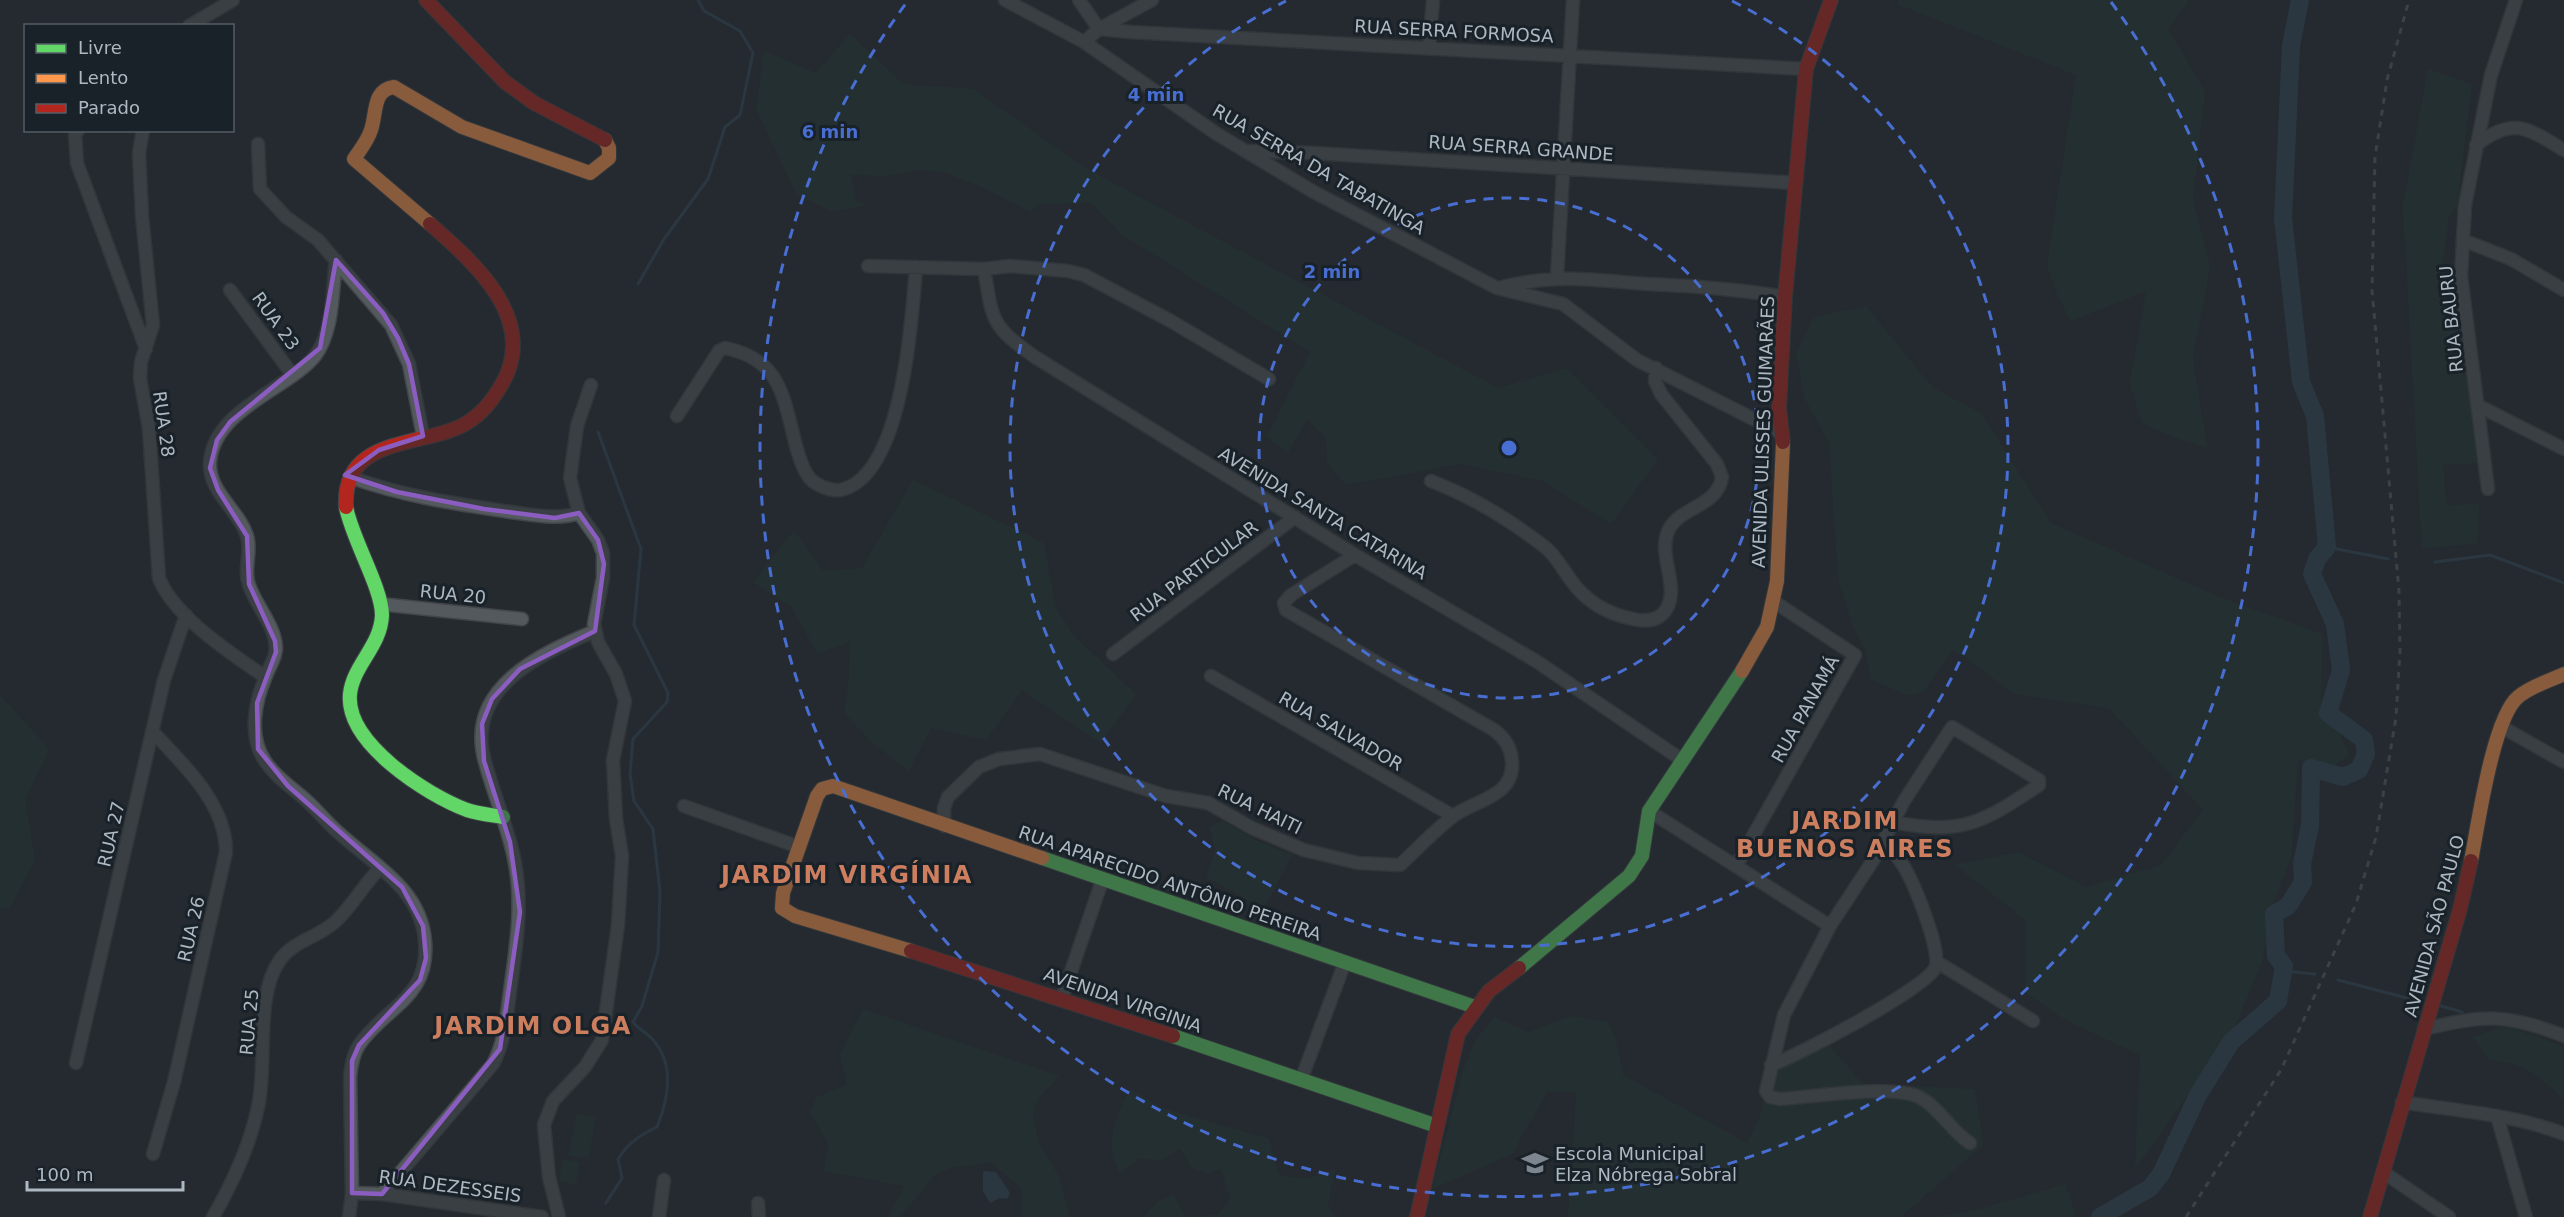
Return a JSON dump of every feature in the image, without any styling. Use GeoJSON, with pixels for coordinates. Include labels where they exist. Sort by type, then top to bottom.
{"type":"FeatureCollection","features":[{"type":"Feature","properties":{"kind":"street"},"geometry":{"type":"LineString","coordinates":[[192,24],[233,0]]}},
{"type":"Feature","properties":{"kind":"street"},"geometry":{"type":"LineString","coordinates":[[426,0],[505,82],[534,103],[602,136],[610,145],[610,155],[604,167],[590,174],[462,127],[394,87],[386,88],[378,95],[371,131],[354,159],[482,272],[509,321],[514,351],[502,383],[478,416],[451,430],[423,436],[380,450],[361,464],[350,477],[346,494],[350,523],[356,549],[380,604],[383,623],[365,661],[354,676],[352,711],[358,731],[380,755],[397,769],[449,802],[482,814],[502,817]]}},
{"type":"Feature","properties":{"kind":"street","name":"RUA SERRA DA TABATINGA"},"geometry":{"type":"LineString","coordinates":[[1005,0],[1084,42],[1244,151],[1312,191],[1497,288],[1563,304],[1622,350],[1783,434]]}},
{"type":"Feature","properties":{"kind":"street"},"geometry":{"type":"LineString","coordinates":[[1079,0],[1099,29]]}},
{"type":"Feature","properties":{"kind":"street"},"geometry":{"type":"LineString","coordinates":[[1084,42],[1099,29],[1152,0]]}},
{"type":"Feature","properties":{"kind":"street"},"geometry":{"type":"LineString","coordinates":[[1429,47],[1433,0]]}},
{"type":"Feature","properties":{"kind":"street"},"geometry":{"type":"LineString","coordinates":[[1557,277],[1572,56],[1573,0]]}},
{"type":"Feature","properties":{"kind":"street","name":"AVENIDA ULISSES GUIMARÃES"},"geometry":{"type":"LineString","coordinates":[[1417,1217],[1458,1034],[1474,1007],[1489,991],[1547,947],[1629,876],[1642,856],[1649,811],[1731,690],[1767,627],[1777,580],[1783,487],[1783,434],[1779,408],[1785,297],[1806,69],[1831,0]]}},
{"type":"Feature","properties":{"kind":"street","name":"RUA BAURU"},"geometry":{"type":"LineString","coordinates":[[2488,489],[2461,276],[2465,205],[2490,75],[2516,0]]}},
{"type":"Feature","properties":{"kind":"street","name":"RUA SERRA FORMOSA"},"geometry":{"type":"LineString","coordinates":[[1099,29],[1806,69]]}},
{"type":"Feature","properties":{"kind":"street"},"geometry":{"type":"LineString","coordinates":[[2476,145],[2493,132],[2511,127],[2522,129],[2564,150]]}},
{"type":"Feature","properties":{"kind":"street"},"geometry":{"type":"LineString","coordinates":[[77,132],[75,135],[77,163],[146,349]]}},
{"type":"Feature","properties":{"kind":"street","name":"RUA 28"},"geometry":{"type":"LineString","coordinates":[[143,132],[139,153],[142,216],[153,325],[141,362],[141,385],[149,429],[159,578],[166,594],[186,615],[265,677]]}},
{"type":"Feature","properties":{"kind":"street"},"geometry":{"type":"LineString","coordinates":[[258,144],[260,189],[286,217],[318,240],[383,313],[394,332],[409,364],[423,436]]}},
{"type":"Feature","properties":{"kind":"street","name":"RUA SERRA GRANDE"},"geometry":{"type":"LineString","coordinates":[[1244,151],[1796,183]]}},
{"type":"Feature","properties":{"kind":"street"},"geometry":{"type":"LineString","coordinates":[[2463,240],[2511,259],[2564,290]]}},
{"type":"Feature","properties":{"kind":"street"},"geometry":{"type":"LineString","coordinates":[[336,260],[325,335],[314,356],[254,400],[230,423],[217,440],[210,462],[218,490],[247,536],[249,584],[275,641],[276,652],[257,703],[255,733],[258,749],[265,761],[338,833],[402,887],[418,911],[423,926],[426,958],[420,980],[410,996],[359,1045],[352,1060],[350,1077],[352,1193],[349,1217]]}},
{"type":"Feature","properties":{"kind":"street"},"geometry":{"type":"LineString","coordinates":[[868,266],[984,269],[1010,266],[1068,271],[1084,275],[1152,310],[1269,379]]}},
{"type":"Feature","properties":{"kind":"street"},"geometry":{"type":"LineString","coordinates":[[677,416],[718,351],[725,348],[746,354],[761,361],[775,376],[797,452],[807,476],[818,485],[836,490],[854,485],[864,477],[880,453],[897,408],[916,267]]}},
{"type":"Feature","properties":{"kind":"street","name":"AVENIDA SANTA CATARINA"},"geometry":{"type":"LineString","coordinates":[[984,269],[994,322],[1014,342],[1356,555],[1536,660],[1682,760]]}},
{"type":"Feature","properties":{"kind":"street"},"geometry":{"type":"LineString","coordinates":[[1497,288],[1557,277],[1734,288],[1785,297]]}},
{"type":"Feature","properties":{"kind":"street","name":"RUA 23"},"geometry":{"type":"LineString","coordinates":[[230,290],[292,374]]}},
{"type":"Feature","properties":{"kind":"street"},"geometry":{"type":"LineString","coordinates":[[1431,481],[1466,495],[1544,547],[1555,557],[1578,590],[1598,606],[1628,618],[1642,621],[1655,619],[1666,609],[1671,593],[1666,534],[1674,523],[1713,496],[1722,477],[1717,464],[1661,394],[1655,381],[1656,368]]}},
{"type":"Feature","properties":{"kind":"street"},"geometry":{"type":"LineString","coordinates":[[559,1217],[549,1177],[544,1125],[553,1101],[585,1067],[602,1041],[618,925],[622,856],[616,819],[613,760],[625,715],[625,701],[595,631],[594,615],[604,564],[598,540],[579,513],[571,489],[571,463],[577,426],[591,385]]}},
{"type":"Feature","properties":{"kind":"street"},"geometry":{"type":"LineString","coordinates":[[2479,406],[2564,449]]}},
{"type":"Feature","properties":{"kind":"street"},"geometry":{"type":"LineString","coordinates":[[350,477],[397,492],[484,509],[555,518],[579,513]]}},
{"type":"Feature","properties":{"kind":"street","name":"RUA PARTICULAR"},"geometry":{"type":"LineString","coordinates":[[1113,654],[1295,517]]}},
{"type":"Feature","properties":{"kind":"street","name":"RUA HAITI"},"geometry":{"type":"LineString","coordinates":[[944,826],[944,808],[948,797],[979,767],[999,759],[1040,754],[1166,796],[1208,803],[1252,828],[1285,843],[1358,863],[1400,865],[1454,816],[1484,802],[1503,788],[1512,766],[1512,758],[1503,737],[1299,618],[1285,606],[1284,603],[1291,595],[1356,555]]}},
{"type":"Feature","properties":{"kind":"street","name":"RUA PANAMÁ"},"geometry":{"type":"LineString","coordinates":[[1736,866],[1855,655],[1773,601]]}},
{"type":"Feature","properties":{"kind":"street","name":"RUA 20"},"geometry":{"type":"LineString","coordinates":[[380,604],[522,619]]}},
{"type":"Feature","properties":{"kind":"street","name":"RUA 27"},"geometry":{"type":"LineString","coordinates":[[76,1063],[166,670],[186,615]]}},
{"type":"Feature","properties":{"kind":"street"},"geometry":{"type":"LineString","coordinates":[[382,1194],[493,1064],[500,1049],[520,912],[514,860],[484,761],[481,742],[482,724],[492,699],[509,679],[535,659],[595,631]]}},
{"type":"Feature","properties":{"kind":"street","name":"AVENIDA SÃO PAULO"},"geometry":{"type":"LineString","coordinates":[[2370,1217],[2468,877],[2493,747],[2500,726],[2516,698],[2529,688],[2564,674]]}},
{"type":"Feature","properties":{"kind":"street","name":"RUA SALVADOR"},"geometry":{"type":"LineString","coordinates":[[1211,676],[1454,816]]}},
{"type":"Feature","properties":{"kind":"street"},"geometry":{"type":"LineString","coordinates":[[2500,726],[2564,762]]}},
{"type":"Feature","properties":{"kind":"street"},"geometry":{"type":"LineString","coordinates":[[1894,822],[1934,829],[1963,826],[1988,818],[2039,785],[2039,780],[1952,728],[1904,801],[1884,840],[1830,926],[1785,1015],[1765,1089],[1773,1098],[1848,1094],[1914,1096],[1926,1103],[1970,1143]]}},
{"type":"Feature","properties":{"kind":"street","name":"RUA 26"},"geometry":{"type":"LineString","coordinates":[[153,732],[190,771],[214,806],[226,831],[223,870],[174,1082],[153,1154]]}},
{"type":"Feature","properties":{"kind":"street","name":"RUA APARECIDO ANTÔNIO PEREIRA"},"geometry":{"type":"LineString","coordinates":[[799,847],[822,789],[833,786],[1474,1007]]}},
{"type":"Feature","properties":{"kind":"street"},"geometry":{"type":"LineString","coordinates":[[684,806],[799,847]]}},
{"type":"Feature","properties":{"kind":"street"},"geometry":{"type":"LineString","coordinates":[[1649,811],[1830,926]]}},
{"type":"Feature","properties":{"kind":"street"},"geometry":{"type":"LineString","coordinates":[[1771,1065],[1817,1045],[1909,989],[1927,977],[1937,962],[1938,953],[1911,881],[1896,854],[1884,840]]}},
{"type":"Feature","properties":{"kind":"street","name":"AVENIDA VIRGINIA"},"geometry":{"type":"LineString","coordinates":[[799,847],[781,900],[784,911],[795,916],[1062,998],[1437,1126]]}},
{"type":"Feature","properties":{"kind":"street","name":"RUA 25"},"geometry":{"type":"LineString","coordinates":[[213,1217],[233,1177],[258,1109],[264,1072],[266,1000],[280,960],[291,949],[336,921],[380,868]]}},
{"type":"Feature","properties":{"kind":"street"},"geometry":{"type":"LineString","coordinates":[[1062,998],[1103,878]]}},
{"type":"Feature","properties":{"kind":"street"},"geometry":{"type":"LineString","coordinates":[[1301,1080],[1344,962]]}},
{"type":"Feature","properties":{"kind":"street"},"geometry":{"type":"LineString","coordinates":[[1937,962],[2033,1021]]}},
{"type":"Feature","properties":{"kind":"street"},"geometry":{"type":"LineString","coordinates":[[2424,1029],[2468,1018],[2497,1017],[2529,1022],[2564,1036]]}},
{"type":"Feature","properties":{"kind":"street"},"geometry":{"type":"LineString","coordinates":[[2402,1102],[2497,1116],[2539,1125],[2564,1134]]}},
{"type":"Feature","properties":{"kind":"street"},"geometry":{"type":"LineString","coordinates":[[2497,1116],[2526,1217]]}},
{"type":"Feature","properties":{"kind":"street"},"geometry":{"type":"LineString","coordinates":[[2383,1172],[2449,1217]]}},
{"type":"Feature","properties":{"kind":"street"},"geometry":{"type":"LineString","coordinates":[[659,1217],[664,1180]]}},
{"type":"Feature","properties":{"kind":"street","name":"RUA DEZESSEIS"},"geometry":{"type":"LineString","coordinates":[[352,1193],[382,1194],[542,1217]]}},
{"type":"Feature","properties":{"kind":"street"},"geometry":{"type":"LineString","coordinates":[[758,1203],[759,1217]]}},
{"type":"Feature","properties":{"kind":"highlighted area"},"geometry":{"type":"Polygon","coordinates":[[[336,260],[383,313],[398,338],[409,364],[423,436],[379,450],[345,475],[397,492],[484,509],[555,518],[579,513],[598,540],[604,564],[595,631],[520,669],[492,699],[482,724],[484,761],[510,842],[520,912],[500,1049],[382,1194],[352,1193],[352,1061],[359,1045],[420,980],[426,958],[423,926],[402,887],[288,786],[258,749],[257,703],[276,652],[275,641],[249,584],[247,536],[218,490],[210,468],[217,440],[230,422],[320,348],[336,260]]]}},
{"type":"Feature","properties":{"kind":"shaded area"},"geometry":{"type":"Polygon","coordinates":[[[1899,0],[2189,0],[2168,29],[2205,91],[2193,199],[2210,266],[2193,359],[2207,448],[2173,437],[2142,423],[2130,384],[2146,291],[2071,321],[2058,297],[2047,265],[2076,75],[1897,4],[1899,0]]]}},
{"type":"Feature","properties":{"kind":"shaded area"},"geometry":{"type":"Polygon","coordinates":[[[850,34],[903,84],[973,89],[1087,169],[1498,388],[1567,368],[1658,459],[1611,524],[1543,481],[1460,464],[1346,485],[1327,463],[1326,437],[1307,419],[1288,453],[1267,436],[1310,352],[1121,234],[1091,203],[1041,204],[1030,212],[979,186],[946,173],[919,170],[887,176],[851,175],[856,201],[866,205],[833,212],[797,195],[756,109],[764,51],[816,73],[850,34]]]}},
{"type":"Feature","properties":{"kind":"shaded area"},"geometry":{"type":"Polygon","coordinates":[[[2428,69],[2472,84],[2457,206],[2449,217],[2441,270],[2454,272],[2477,463],[2443,465],[2446,505],[2479,504],[2477,543],[2422,549],[2403,205],[2428,69]]]}},
{"type":"Feature","properties":{"kind":"shaded area"},"geometry":{"type":"Polygon","coordinates":[[[1866,306],[1933,388],[1981,413],[2051,523],[2222,598],[2322,634],[2321,715],[2336,726],[2349,755],[2335,765],[2298,760],[2291,857],[2271,908],[2263,959],[2233,1032],[2135,1169],[2140,1055],[2064,1019],[2026,993],[2026,920],[1955,865],[2018,852],[2086,887],[2161,865],[2203,810],[2110,709],[2013,693],[1953,649],[1924,691],[1909,696],[1870,679],[1866,652],[1853,627],[1838,579],[1829,443],[1804,397],[1796,353],[1814,317],[1866,306]]]}},
{"type":"Feature","properties":{"kind":"shaded area"},"geometry":{"type":"Polygon","coordinates":[[[913,480],[1044,543],[1055,606],[1075,637],[1136,694],[1101,743],[1022,690],[986,740],[931,728],[909,771],[869,740],[844,712],[849,678],[850,641],[818,654],[791,607],[753,582],[794,530],[823,571],[862,568],[913,480]]]}},
{"type":"Feature","properties":{"kind":"shaded area"},"geometry":{"type":"Polygon","coordinates":[[[0,695],[49,749],[25,800],[35,860],[9,909],[0,908],[0,695]]]}},
{"type":"Feature","properties":{"kind":"shaded area"},"geometry":{"type":"Polygon","coordinates":[[[1222,821],[1255,840],[1292,855],[1264,909],[1206,877],[1215,850],[1209,827],[1222,821]]]}},
{"type":"Feature","properties":{"kind":"shaded area"},"geometry":{"type":"Polygon","coordinates":[[[863,1009],[1059,1076],[1039,1097],[1033,1113],[1038,1142],[1060,1178],[1069,1217],[1022,1217],[1022,1189],[991,1162],[950,1168],[934,1176],[900,1217],[888,1217],[904,1186],[824,1171],[828,1144],[810,1111],[817,1097],[847,1085],[840,1054],[863,1009]]]}},
{"type":"Feature","properties":{"kind":"shaded area"},"geometry":{"type":"Polygon","coordinates":[[[1570,1016],[1607,1022],[1616,1039],[1623,1075],[1747,1143],[1759,1119],[1774,1064],[1827,1043],[1863,1084],[1975,1089],[1983,1145],[1901,1217],[1568,1217],[1576,1092],[1547,1092],[1512,1154],[1432,1189],[1463,1071],[1475,1041],[1494,1017],[1529,1032],[1570,1016]]]}},
{"type":"Feature","properties":{"kind":"shaded area"},"geometry":{"type":"Polygon","coordinates":[[[2505,1026],[2564,1046],[2564,1100],[2530,1071],[2513,1064],[2488,1059],[2473,1037],[2505,1026]]]}},
{"type":"Feature","properties":{"kind":"shaded area"},"geometry":{"type":"Polygon","coordinates":[[[1130,1089],[1162,1108],[1269,1139],[1279,1175],[1307,1179],[1335,1169],[1328,1204],[1334,1217],[1193,1217],[1219,1214],[1230,1199],[1221,1169],[1206,1174],[1191,1167],[1180,1148],[1160,1161],[1139,1158],[1120,1173],[1112,1152],[1113,1131],[1130,1089]]]}},
{"type":"Feature","properties":{"kind":"shaded area"},"geometry":{"type":"Polygon","coordinates":[[[577,1113],[596,1118],[588,1159],[568,1155],[577,1113]]]}},
{"type":"Feature","properties":{"kind":"shaded area"},"geometry":{"type":"Polygon","coordinates":[[[563,1159],[580,1162],[576,1185],[559,1181],[563,1159]]]}},
{"type":"Feature","properties":{"kind":"shaded area"},"geometry":{"type":"Polygon","coordinates":[[[2066,1184],[2076,1217],[1936,1217],[1975,1210],[2066,1184]]]}},
{"type":"Feature","properties":{"kind":"shaded area"},"geometry":{"type":"Polygon","coordinates":[[[1173,1195],[1186,1217],[1144,1217],[1158,1202],[1173,1195]]]}},
{"type":"Feature","properties":{"kind":"water"},"geometry":{"type":"Polygon","coordinates":[[[983,1171],[996,1172],[1010,1193],[1007,1199],[1000,1198],[990,1203],[983,1191],[983,1171]]]}},
{"type":"Feature","properties":{"kind":"waterway"},"geometry":{"type":"LineString","coordinates":[[638,284],[664,239],[708,179],[725,127],[740,115],[753,53],[740,31],[704,11],[698,0]]}},
{"type":"Feature","properties":{"kind":"waterway"},"geometry":{"type":"LineString","coordinates":[[2100,1217],[2150,1188],[2161,1174],[2198,1095],[2231,1042],[2278,1001],[2284,966],[2276,956],[2274,914],[2288,906],[2303,882],[2302,864],[2310,825],[2311,768],[2343,777],[2359,770],[2366,754],[2364,740],[2328,713],[2341,670],[2335,624],[2312,574],[2317,559],[2327,547],[2315,416],[2301,382],[2283,218],[2291,46],[2300,0]]}},
{"type":"Feature","properties":{"kind":"waterway"},"geometry":{"type":"LineString","coordinates":[[598,432],[641,549],[634,625],[668,693],[667,702],[633,739],[630,774],[634,801],[653,829],[660,892],[658,952],[642,1006],[633,1022],[652,1038],[661,1051],[668,1083],[657,1127],[635,1140],[618,1159],[622,1178],[606,1203]]}},
{"type":"Feature","properties":{"kind":"waterway"},"geometry":{"type":"LineString","coordinates":[[2327,547],[2388,559]]}},
{"type":"Feature","properties":{"kind":"waterway"},"geometry":{"type":"LineString","coordinates":[[2435,562],[2490,555],[2564,583]]}},
{"type":"Feature","properties":{"kind":"waterway"},"geometry":{"type":"LineString","coordinates":[[2283,971],[2315,974]]}},
{"type":"Feature","properties":{"kind":"waterway"},"geometry":{"type":"LineString","coordinates":[[2338,980],[2422,1002]]}},
{"type":"Feature","properties":{"kind":"waterway"},"geometry":{"type":"LineString","coordinates":[[2441,1006],[2462,1012]]}},
{"type":"Feature","properties":{"kind":"railway"},"geometry":{"type":"LineString","coordinates":[[2186,1217],[2281,1070],[2356,904],[2376,837],[2396,717],[2400,651],[2399,591],[2372,290],[2375,157],[2387,80],[2409,0]]}},
{"type":"Feature","properties":{"kind":"traffic: fast"},"geometry":{"type":"LineString","coordinates":[[346,507],[354,534],[377,591],[382,615],[377,636],[356,674],[350,694],[352,712],[361,731],[374,748],[411,780],[450,803],[467,810],[503,817]]}},
{"type":"Feature","properties":{"kind":"traffic: fast"},"geometry":{"type":"LineString","coordinates":[[1519,968],[1629,876],[1642,856],[1649,811],[1742,671]]}},
{"type":"Feature","properties":{"kind":"traffic: fast"},"geometry":{"type":"LineString","coordinates":[[1042,858],[1475,1007]]}},
{"type":"Feature","properties":{"kind":"traffic: fast"},"geometry":{"type":"LineString","coordinates":[[1173,1036],[1437,1126]]}},
{"type":"Feature","properties":{"kind":"traffic: slow"},"geometry":{"type":"LineString","coordinates":[[430,224],[354,159],[370,134],[379,97],[387,89],[394,87],[462,127],[590,173],[609,158],[609,148],[605,140]]}},
{"type":"Feature","properties":{"kind":"traffic: slow"},"geometry":{"type":"LineString","coordinates":[[1742,671],[1767,627],[1777,581],[1783,442]]}},
{"type":"Feature","properties":{"kind":"traffic: slow"},"geometry":{"type":"LineString","coordinates":[[2471,861],[2488,773],[2501,726],[2509,709],[2523,693],[2564,674]]}},
{"type":"Feature","properties":{"kind":"traffic: slow"},"geometry":{"type":"LineString","coordinates":[[911,951],[795,916],[782,908],[783,893],[817,796],[822,789],[833,786],[1042,858]]}},
{"type":"Feature","properties":{"kind":"traffic: jam"},"geometry":{"type":"LineString","coordinates":[[426,0],[505,82],[534,103],[605,140]]}},
{"type":"Feature","properties":{"kind":"traffic: jam"},"geometry":{"type":"LineString","coordinates":[[1783,442],[1779,408],[1785,297],[1806,69],[1831,0]]}},
{"type":"Feature","properties":{"kind":"traffic: jam"},"geometry":{"type":"LineString","coordinates":[[346,507],[348,484],[357,467],[371,455],[447,432],[471,420],[494,396],[502,384],[511,360],[513,337],[507,316],[497,295],[465,256],[430,224]]}},
{"type":"Feature","properties":{"kind":"traffic: jam"},"geometry":{"type":"LineString","coordinates":[[2370,1217],[2460,909],[2471,861]]}},
{"type":"Feature","properties":{"kind":"traffic: jam"},"geometry":{"type":"LineString","coordinates":[[911,951],[1173,1036]]}},
{"type":"Feature","properties":{"kind":"traffic: jam"},"geometry":{"type":"LineString","coordinates":[[1417,1217],[1458,1034],[1489,991],[1519,968]]}},
{"type":"Feature","properties":{"kind":"place","name":"Escola Municipal Elza Nóbrega Sobral"},"geometry":{"type":"Point","coordinates":[1535,1163]}},
{"type":"Feature","properties":{"kind":"district","name":"JARDIM BUENOS AIRES"},"geometry":{"type":"Point","coordinates":[1845,835]}},
{"type":"Feature","properties":{"kind":"district","name":"JARDIM VIRGÍNIA"},"geometry":{"type":"Point","coordinates":[847,875]}},
{"type":"Feature","properties":{"kind":"district","name":"JARDIM OLGA"},"geometry":{"type":"Point","coordinates":[533,1026]}}]}
